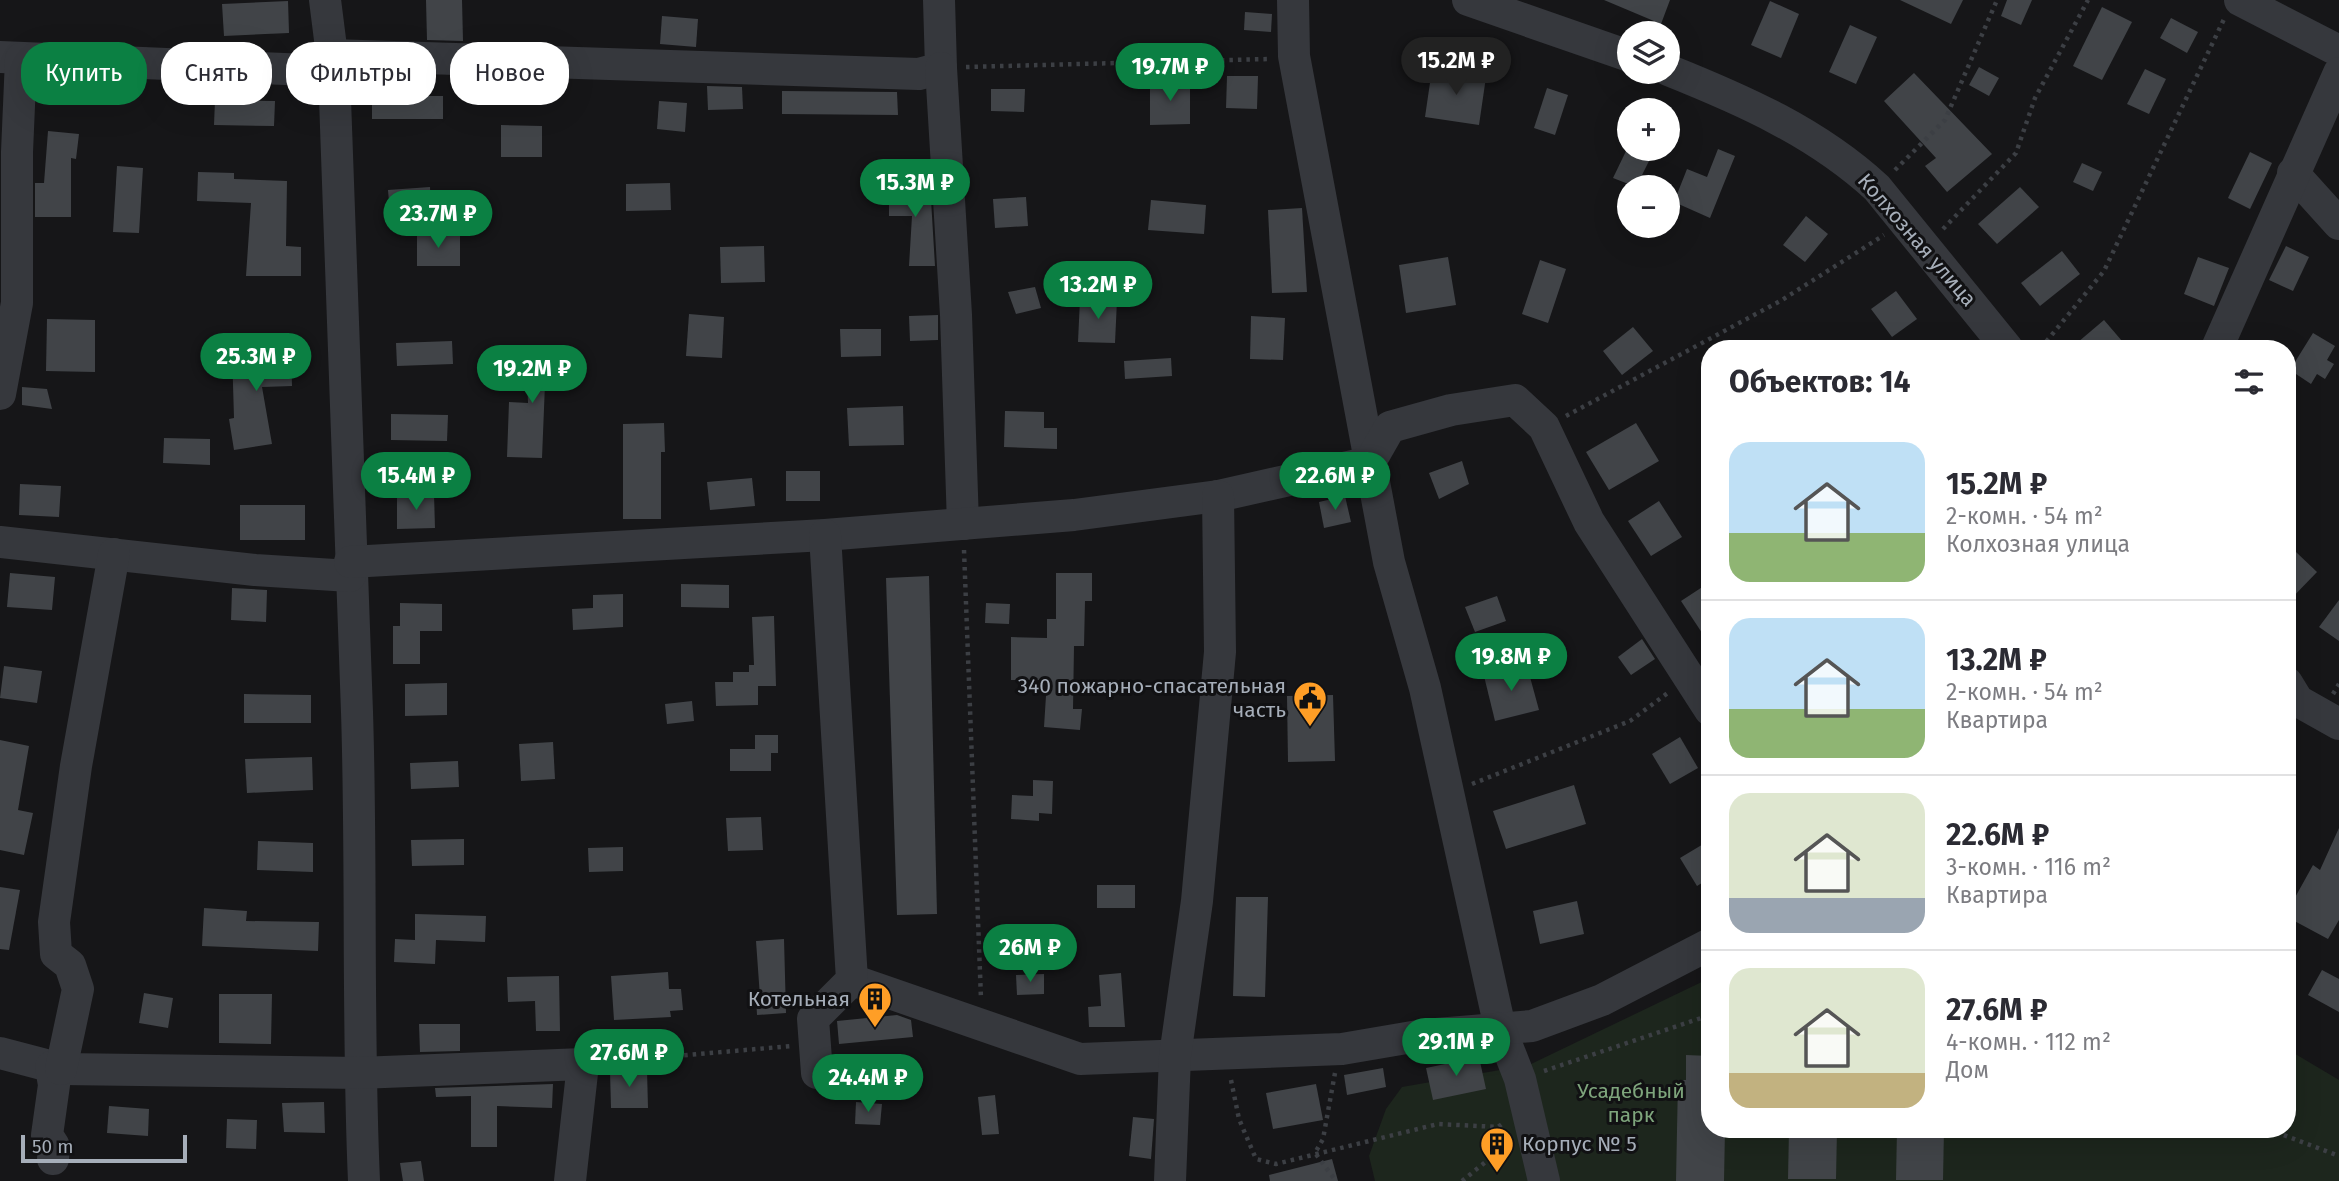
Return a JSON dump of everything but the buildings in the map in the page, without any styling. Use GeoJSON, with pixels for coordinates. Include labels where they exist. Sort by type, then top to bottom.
{"type":"FeatureCollection","features":[{"type":"Feature","properties":{"kind":"street"},"geometry":{"type":"LineString","coordinates":[[325,0],[330,42]]}},
{"type":"Feature","properties":{"kind":"street"},"geometry":{"type":"LineString","coordinates":[[939,0],[956,315],[963,524]]}},
{"type":"Feature","properties":{"kind":"street"},"geometry":{"type":"LineString","coordinates":[[1293,0],[1294,56],[1389,562],[1425,688],[1500,1028],[1525,1101],[1544,1181]]}},
{"type":"Feature","properties":{"kind":"street"},"geometry":{"type":"LineString","coordinates":[[1468,0],[1617,52]]}},
{"type":"Feature","properties":{"kind":"street"},"geometry":{"type":"LineString","coordinates":[[2234,6],[2339,51]]}},
{"type":"Feature","properties":{"kind":"street"},"geometry":{"type":"LineString","coordinates":[[0,394],[17,303],[17,152],[11,58],[286,62]]}},
{"type":"Feature","properties":{"kind":"street"},"geometry":{"type":"LineString","coordinates":[[436,65],[919,74],[942,68]]}},
{"type":"Feature","properties":{"kind":"street"},"geometry":{"type":"LineString","coordinates":[[2220,340],[2339,72]]}},
{"type":"Feature","properties":{"kind":"street","name":"Колхозная улица"},"geometry":{"type":"LineString","coordinates":[[1680,75],[1743,100],[1785,122],[1854,166],[1877,188],[2001,340]]}},
{"type":"Feature","properties":{"kind":"street"},"geometry":{"type":"LineString","coordinates":[[334,105],[357,714],[359,1073],[364,1181]]}},
{"type":"Feature","properties":{"kind":"street"},"geometry":{"type":"LineString","coordinates":[[2293,173],[2339,224]]}},
{"type":"Feature","properties":{"kind":"street"},"geometry":{"type":"LineString","coordinates":[[0,542],[255,570],[350,569],[963,524],[1218,496],[1370,462],[1390,427],[1451,411],[1516,400],[1544,427],[1589,522],[1701,696]]}},
{"type":"Feature","properties":{"kind":"street"},"geometry":{"type":"LineString","coordinates":[[1170,1181],[1175,1056],[1198,901],[1220,652],[1218,496]]}},
{"type":"Feature","properties":{"kind":"street"},"geometry":{"type":"LineString","coordinates":[[816,1058],[813,1019],[852,980],[825,535]]}},
{"type":"Feature","properties":{"kind":"street"},"geometry":{"type":"LineString","coordinates":[[53,1159],[54,1146],[47,1135],[56,1068],[78,989],[70,965],[56,954],[54,922],[76,766],[114,554]]}},
{"type":"Feature","properties":{"kind":"street"},"geometry":{"type":"LineString","coordinates":[[2296,700],[2339,724]]}},
{"type":"Feature","properties":{"kind":"street"},"geometry":{"type":"LineString","coordinates":[[852,980],[1080,1059],[1175,1056],[1342,1049],[1424,1035],[1532,1026],[1602,1000],[1701,949]]}},
{"type":"Feature","properties":{"kind":"street"},"geometry":{"type":"LineString","coordinates":[[0,1053],[56,1068],[359,1073],[583,1064],[570,1181]]}},
{"type":"Feature","properties":{"kind":"path"},"geometry":{"type":"LineString","coordinates":[[1877,188],[1945,120],[1997,0]]}},
{"type":"Feature","properties":{"kind":"path"},"geometry":{"type":"LineString","coordinates":[[1926,247],[2016,153],[2035,99],[2088,0]]}},
{"type":"Feature","properties":{"kind":"path"},"geometry":{"type":"LineString","coordinates":[[2048,340],[2104,271],[2234,6]]}},
{"type":"Feature","properties":{"kind":"path"},"geometry":{"type":"LineString","coordinates":[[942,68],[1255,61],[1294,56]]}},
{"type":"Feature","properties":{"kind":"path"},"geometry":{"type":"LineString","coordinates":[[1707,340],[1782,300],[1905,222]]}},
{"type":"Feature","properties":{"kind":"path"},"geometry":{"type":"LineString","coordinates":[[1544,427],[1701,343]]}},
{"type":"Feature","properties":{"kind":"path"},"geometry":{"type":"LineString","coordinates":[[963,524],[982,1026]]}},
{"type":"Feature","properties":{"kind":"path"},"geometry":{"type":"LineString","coordinates":[[1448,794],[1630,721],[1689,677]]}},
{"type":"Feature","properties":{"kind":"path"},"geometry":{"type":"LineString","coordinates":[[1225,1053],[1239,1118],[1256,1159],[1276,1164],[1438,1124],[1498,1127],[1525,1101],[1701,1019]]}},
{"type":"Feature","properties":{"kind":"path"},"geometry":{"type":"LineString","coordinates":[[1315,1153],[1323,1139],[1342,1049]]}},
{"type":"Feature","properties":{"kind":"path"},"geometry":{"type":"LineString","coordinates":[[583,1064],[816,1058]]}},
{"type":"Feature","properties":{"kind":"path"},"geometry":{"type":"LineString","coordinates":[[1462,1181],[1502,1152],[1525,1101]]}},
{"type":"Feature","properties":{"kind":"path"},"geometry":{"type":"LineString","coordinates":[[2292,1138],[2339,1156]]}},
{"type":"Feature","properties":{"kind":"path"},"geometry":{"type":"LineString","coordinates":[[1315,1153],[1336,1181]]}},
{"type":"Feature","properties":{"kind":"green space","name":"Усадебный парк"},"geometry":{"type":"Polygon","coordinates":[[[1701,982],[1701,1138],[2296,1138],[2296,1054],[2339,1080],[2339,1181],[1375,1181],[1369,1156],[1386,1109],[1402,1087],[1529,1065],[1701,982]]]}},
{"type":"Feature","properties":{"kind":"place","name":"340 пожарно-спасательная часть"},"geometry":{"type":"Point","coordinates":[1310,728]}},
{"type":"Feature","properties":{"kind":"place","name":"Котельная"},"geometry":{"type":"Point","coordinates":[875,1029]}},
{"type":"Feature","properties":{"kind":"place","name":"Корпус № 5"},"geometry":{"type":"Point","coordinates":[1497,1174]}}]}
